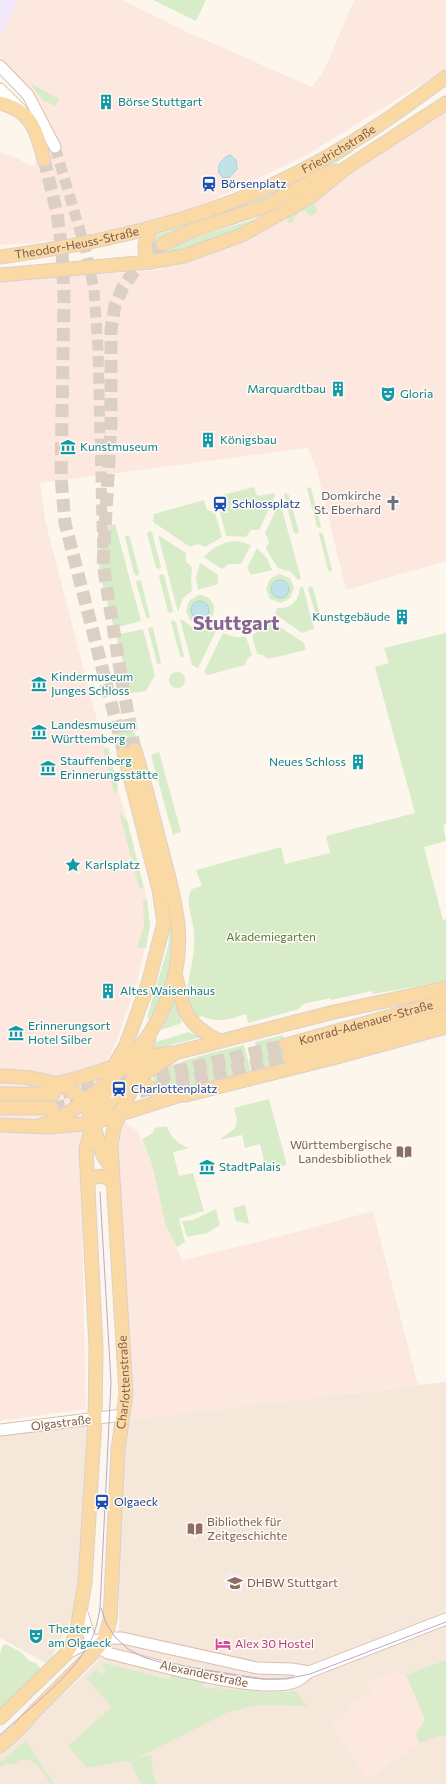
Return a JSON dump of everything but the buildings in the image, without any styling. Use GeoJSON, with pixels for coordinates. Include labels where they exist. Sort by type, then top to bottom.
{"type":"FeatureCollection","features":[{"type":"Feature","properties":{"kind":"main road","name":"Friedrichstraße"},"geometry":{"type":"LineString","coordinates":[[153,228],[224,205],[298,172],[362,136],[446,77]]}},
{"type":"Feature","properties":{"kind":"main road"},"geometry":{"type":"LineString","coordinates":[[0,103],[24,113],[38,138],[44,159]]}},
{"type":"Feature","properties":{"kind":"main road","name":"Friedrichstraße"},"geometry":{"type":"LineString","coordinates":[[150,262],[184,256],[242,235],[313,195],[346,168],[446,103]]}},
{"type":"Feature","properties":{"kind":"main road","name":"Friedrichstraße"},"geometry":{"type":"LineString","coordinates":[[163,244],[191,231],[263,207],[327,174],[346,168]]}},
{"type":"Feature","properties":{"kind":"main road","name":"Theodor-Heuss-Straße"},"geometry":{"type":"LineString","coordinates":[[0,257],[56,249],[153,228]]}},
{"type":"Feature","properties":{"kind":"main road"},"geometry":{"type":"LineString","coordinates":[[150,262],[146,256],[144,245],[153,228]]}},
{"type":"Feature","properties":{"kind":"main road","name":"Theodor-Heuss-Straße"},"geometry":{"type":"LineString","coordinates":[[0,275],[150,262]]}},
{"type":"Feature","properties":{"kind":"main road"},"geometry":{"type":"LineString","coordinates":[[0,1108],[52,1114],[60,1117],[84,1102],[105,1085],[135,1061],[155,1026],[164,1006],[175,972],[178,947],[178,926],[171,887],[130,751],[159,890],[164,923],[154,965],[136,1019],[126,1045],[113,1067],[105,1085],[92,1123]]}},
{"type":"Feature","properties":{"kind":"main road"},"geometry":{"type":"LineString","coordinates":[[175,972],[185,1013],[198,1029],[219,1041]]}},
{"type":"Feature","properties":{"kind":"main road"},"geometry":{"type":"LineString","coordinates":[[0,1094],[53,1089],[69,1081],[159,1054],[175,1054],[219,1041],[334,1012],[446,988]]}},
{"type":"Feature","properties":{"kind":"main road","name":"Konrad-Adenauer-Straße"},"geometry":{"type":"LineString","coordinates":[[446,1001],[287,1051],[446,1015]]}},
{"type":"Feature","properties":{"kind":"main road"},"geometry":{"type":"LineString","coordinates":[[136,1019],[146,1027],[155,1026]]}},
{"type":"Feature","properties":{"kind":"main road"},"geometry":{"type":"LineString","coordinates":[[0,1126],[49,1127],[92,1123],[119,1116],[136,1108],[171,1099],[178,1095],[258,1077],[446,1027]]}},
{"type":"Feature","properties":{"kind":"main road"},"geometry":{"type":"LineString","coordinates":[[126,1045],[135,1061],[137,1078],[141,1083],[154,1090],[178,1095]]}},
{"type":"Feature","properties":{"kind":"main road"},"geometry":{"type":"LineString","coordinates":[[92,1123],[104,1106],[137,1078],[175,1054]]}},
{"type":"Feature","properties":{"kind":"main road"},"geometry":{"type":"LineString","coordinates":[[151,1070],[149,1078],[150,1084],[154,1090]]}},
{"type":"Feature","properties":{"kind":"main road"},"geometry":{"type":"LineString","coordinates":[[0,1076],[28,1077],[53,1089],[73,1093],[84,1102],[102,1154],[112,1168]]}},
{"type":"Feature","properties":{"kind":"main road"},"geometry":{"type":"LineString","coordinates":[[119,1116],[137,1078]]}},
{"type":"Feature","properties":{"kind":"main road"},"geometry":{"type":"LineString","coordinates":[[39,1126],[58,1109],[59,1101],[53,1089]]}},
{"type":"Feature","properties":{"kind":"main road","name":"Charlottenstraße"},"geometry":{"type":"LineString","coordinates":[[98,1642],[111,1613],[118,1449],[126,1394],[111,1145],[114,1127],[119,1116]]}},
{"type":"Feature","properties":{"kind":"main road","name":"Charlottenstraße"},"geometry":{"type":"LineString","coordinates":[[0,1718],[66,1654],[76,1636],[81,1610],[85,1582],[95,1419],[96,1348],[86,1149],[92,1123]]}},
{"type":"Feature","properties":{"kind":"main road"},"geometry":{"type":"LineString","coordinates":[[87,1183],[90,1179],[100,1176],[106,1177],[113,1183]]}},
{"type":"Feature","properties":{"kind":"main road"},"geometry":{"type":"LineString","coordinates":[[0,1746],[18,1730],[98,1642]]}},
{"type":"Feature","properties":{"kind":"street"},"geometry":{"type":"LineString","coordinates":[[0,66],[28,95],[55,147]]}},
{"type":"Feature","properties":{"kind":"street"},"geometry":{"type":"LineString","coordinates":[[0,89],[24,113]]}},
{"type":"Feature","properties":{"kind":"street","name":"Olgastraße"},"geometry":{"type":"LineString","coordinates":[[0,1430],[122,1415]]}},
{"type":"Feature","properties":{"kind":"street"},"geometry":{"type":"LineString","coordinates":[[66,1654],[98,1642],[81,1610]]}},
{"type":"Feature","properties":{"kind":"street"},"geometry":{"type":"LineString","coordinates":[[111,1613],[115,1626],[125,1638]]}},
{"type":"Feature","properties":{"kind":"street","name":"Alexanderstraße"},"geometry":{"type":"LineString","coordinates":[[98,1642],[108,1653],[211,1677],[259,1685],[293,1682],[309,1672],[446,1619]]}},
{"type":"Feature","properties":{"kind":"street","name":"Alexanderstraße"},"geometry":{"type":"LineString","coordinates":[[98,1642],[125,1638],[257,1668],[292,1668],[309,1672]]}},
{"type":"Feature","properties":{"kind":"shaded area"},"geometry":{"type":"Polygon","coordinates":[[[0,0],[18,0],[0,37],[0,0]]]}},
{"type":"Feature","properties":{"kind":"shaded area"},"geometry":{"type":"Polygon","coordinates":[[[18,0],[122,0],[185,31],[312,87],[324,70],[354,0],[446,0],[446,69],[305,156],[196,208],[130,227],[35,243],[0,245],[0,152],[19,159],[30,166],[35,166],[35,161],[49,158],[58,144],[23,84],[0,59],[0,37],[18,0]]]}},
{"type":"Feature","properties":{"kind":"shaded area"},"geometry":{"type":"Polygon","coordinates":[[[446,111],[446,561],[346,590],[317,470],[308,448],[40,483],[45,520],[99,728],[127,820],[147,899],[150,926],[136,985],[117,1040],[105,1065],[81,1178],[86,1409],[0,1421],[0,281],[158,270],[242,241],[446,111]]]}},
{"type":"Feature","properties":{"kind":"shaded area"},"geometry":{"type":"Polygon","coordinates":[[[125,1122],[138,1132],[152,1164],[171,1235],[182,1260],[266,1240],[373,1211],[418,1385],[126,1420],[117,1167],[117,1136],[125,1122]]]}},
{"type":"Feature","properties":{"kind":"shaded area"},"geometry":{"type":"Polygon","coordinates":[[[446,1382],[446,1784],[0,1784],[0,1751],[87,1672],[108,1649],[119,1629],[119,1576],[126,1420],[446,1382]]]}},
{"type":"Feature","properties":{"kind":"shaded area"},"geometry":{"type":"Polygon","coordinates":[[[87,1419],[81,1584],[76,1606],[71,1619],[48,1664],[0,1638],[0,1428],[87,1419]]]}},
{"type":"Feature","properties":{"kind":"shaded area","name":"DHBW Stuttgart"},"geometry":{"type":"Polygon","coordinates":[[[229,1571],[246,1578],[241,1593],[224,1587],[229,1571]]]}},
{"type":"Feature","properties":{"kind":"shaded area"},"geometry":{"type":"Polygon","coordinates":[[[394,1672],[406,1675],[426,1719],[416,1734],[419,1743],[367,1780],[332,1724],[350,1712],[348,1706],[372,1693],[367,1682],[394,1672]]]}},
{"type":"Feature","properties":{"kind":"green space"},"geometry":{"type":"Polygon","coordinates":[[[153,0],[206,0],[196,21],[153,0]]]}},
{"type":"Feature","properties":{"kind":"green space"},"geometry":{"type":"Polygon","coordinates":[[[30,83],[59,99],[56,106],[43,101],[30,83]]]}},
{"type":"Feature","properties":{"kind":"green space"},"geometry":{"type":"Polygon","coordinates":[[[352,151],[353,152],[296,188],[214,220],[212,217],[284,186],[352,151]]]}},
{"type":"Feature","properties":{"kind":"green space"},"geometry":{"type":"Polygon","coordinates":[[[312,201],[317,209],[316,214],[310,216],[305,211],[301,211],[295,216],[293,222],[288,223],[287,218],[285,218],[312,201]]]}},
{"type":"Feature","properties":{"kind":"green space"},"geometry":{"type":"Polygon","coordinates":[[[268,215],[227,234],[199,244],[155,255],[150,252],[149,244],[159,234],[201,221],[201,224],[164,247],[268,215]]]}},
{"type":"Feature","properties":{"kind":"green space"},"geometry":{"type":"Polygon","coordinates":[[[254,487],[257,496],[275,493],[259,530],[251,530],[246,537],[226,536],[220,512],[226,504],[223,495],[254,487]]]}},
{"type":"Feature","properties":{"kind":"green space"},"geometry":{"type":"Polygon","coordinates":[[[308,487],[311,488],[321,526],[320,528],[317,527],[307,489],[308,487]]]}},
{"type":"Feature","properties":{"kind":"green space"},"geometry":{"type":"Polygon","coordinates":[[[286,493],[289,495],[299,532],[297,534],[294,533],[284,495],[286,493]]]}},
{"type":"Feature","properties":{"kind":"green space"},"geometry":{"type":"Polygon","coordinates":[[[204,500],[207,510],[215,513],[222,537],[205,547],[198,544],[190,547],[153,522],[154,514],[204,500]]]}},
{"type":"Feature","properties":{"kind":"green space"},"geometry":{"type":"Polygon","coordinates":[[[280,502],[301,579],[298,580],[291,572],[278,568],[266,549],[269,542],[265,533],[280,502]]]}},
{"type":"Feature","properties":{"kind":"green space"},"geometry":{"type":"Polygon","coordinates":[[[115,524],[141,621],[114,628],[99,572],[101,546],[97,529],[115,524]]]}},
{"type":"Feature","properties":{"kind":"green space"},"geometry":{"type":"Polygon","coordinates":[[[150,531],[152,532],[161,567],[160,569],[156,568],[147,533],[150,531]]]}},
{"type":"Feature","properties":{"kind":"green space"},"geometry":{"type":"Polygon","coordinates":[[[320,532],[323,534],[332,570],[331,572],[328,570],[319,534],[320,532]]]}},
{"type":"Feature","properties":{"kind":"green space"},"geometry":{"type":"Polygon","coordinates":[[[126,535],[130,537],[139,573],[138,576],[134,574],[125,537],[126,535]]]}},
{"type":"Feature","properties":{"kind":"green space"},"geometry":{"type":"Polygon","coordinates":[[[158,535],[186,553],[186,562],[192,567],[192,591],[183,598],[178,612],[158,535]]]}},
{"type":"Feature","properties":{"kind":"green space"},"geometry":{"type":"Polygon","coordinates":[[[238,541],[251,545],[241,564],[229,564],[222,569],[204,557],[219,545],[238,541]]]}},
{"type":"Feature","properties":{"kind":"green space"},"geometry":{"type":"Polygon","coordinates":[[[257,548],[267,558],[272,570],[251,575],[247,568],[257,548]]]}},
{"type":"Feature","properties":{"kind":"green space"},"geometry":{"type":"Polygon","coordinates":[[[200,563],[218,575],[218,584],[198,590],[196,578],[200,563]]]}},
{"type":"Feature","properties":{"kind":"green space"},"geometry":{"type":"Polygon","coordinates":[[[161,574],[164,575],[173,611],[171,613],[168,612],[159,576],[161,574]]]}},
{"type":"Feature","properties":{"kind":"green space"},"geometry":{"type":"Polygon","coordinates":[[[279,574],[290,578],[294,588],[290,598],[281,603],[270,599],[266,589],[270,579],[279,574]]]}},
{"type":"Feature","properties":{"kind":"green space"},"geometry":{"type":"Polygon","coordinates":[[[138,580],[141,581],[150,617],[149,619],[146,617],[136,582],[138,580]]]}},
{"type":"Feature","properties":{"kind":"green space"},"geometry":{"type":"Polygon","coordinates":[[[310,586],[313,588],[321,618],[320,620],[317,619],[308,589],[310,586]]]}},
{"type":"Feature","properties":{"kind":"green space"},"geometry":{"type":"Polygon","coordinates":[[[300,587],[303,587],[314,629],[302,633],[275,614],[277,608],[286,607],[296,600],[300,587]]]}},
{"type":"Feature","properties":{"kind":"green space"},"geometry":{"type":"Polygon","coordinates":[[[198,595],[207,597],[213,603],[214,607],[213,615],[210,619],[200,624],[190,620],[186,611],[189,601],[198,595]]]}},
{"type":"Feature","properties":{"kind":"green space"},"geometry":{"type":"Polygon","coordinates":[[[180,619],[197,629],[206,628],[212,624],[217,629],[198,668],[192,665],[180,619]]]}},
{"type":"Feature","properties":{"kind":"green space"},"geometry":{"type":"Polygon","coordinates":[[[172,620],[176,622],[184,656],[183,658],[180,656],[171,622],[172,620]]]}},
{"type":"Feature","properties":{"kind":"green space"},"geometry":{"type":"Polygon","coordinates":[[[271,621],[304,643],[306,650],[268,659],[263,655],[257,654],[252,635],[263,629],[271,621]]]}},
{"type":"Feature","properties":{"kind":"green space"},"geometry":{"type":"Polygon","coordinates":[[[150,627],[153,628],[161,662],[160,664],[157,663],[148,629],[150,627]]]}},
{"type":"Feature","properties":{"kind":"green space"},"geometry":{"type":"Polygon","coordinates":[[[143,629],[155,675],[146,691],[131,693],[116,635],[143,629]]]}},
{"type":"Feature","properties":{"kind":"green space"},"geometry":{"type":"Polygon","coordinates":[[[223,633],[235,637],[246,637],[252,655],[247,659],[245,665],[208,675],[204,672],[223,633]]]}},
{"type":"Feature","properties":{"kind":"green space","name":"Akademiegarten"},"geometry":{"type":"Polygon","coordinates":[[[446,633],[446,824],[443,825],[446,841],[424,847],[443,920],[446,919],[446,981],[373,994],[372,991],[331,1000],[331,998],[303,1004],[299,1009],[248,1023],[246,1014],[224,1020],[213,1020],[202,1016],[196,1018],[187,1002],[187,994],[194,940],[189,899],[192,889],[202,886],[196,870],[281,847],[285,864],[330,853],[326,836],[415,813],[375,667],[389,663],[384,648],[446,633]]]}},
{"type":"Feature","properties":{"kind":"green space"},"geometry":{"type":"Polygon","coordinates":[[[177,672],[183,674],[185,680],[183,686],[177,688],[171,686],[169,680],[171,674],[177,672]]]}},
{"type":"Feature","properties":{"kind":"green space"},"geometry":{"type":"Polygon","coordinates":[[[122,725],[129,726],[135,734],[140,749],[118,754],[115,740],[116,729],[122,725]]]}},
{"type":"Feature","properties":{"kind":"green space"},"geometry":{"type":"Polygon","coordinates":[[[108,748],[118,786],[115,796],[103,749],[108,748]]]}},
{"type":"Feature","properties":{"kind":"green space"},"geometry":{"type":"Polygon","coordinates":[[[159,752],[181,832],[173,835],[151,755],[159,752]]]}},
{"type":"Feature","properties":{"kind":"green space"},"geometry":{"type":"Polygon","coordinates":[[[119,812],[127,820],[144,889],[139,888],[119,812]]]}},
{"type":"Feature","properties":{"kind":"green space"},"geometry":{"type":"Polygon","coordinates":[[[165,895],[167,895],[170,906],[173,929],[171,964],[165,991],[151,1021],[147,1017],[168,947],[170,920],[165,895]]]}},
{"type":"Feature","properties":{"kind":"green space"},"geometry":{"type":"Polygon","coordinates":[[[147,899],[150,926],[146,948],[137,947],[144,925],[143,900],[147,899]]]}},
{"type":"Feature","properties":{"kind":"green space"},"geometry":{"type":"Polygon","coordinates":[[[174,997],[182,1023],[161,1030],[174,997]]]}},
{"type":"Feature","properties":{"kind":"green space"},"geometry":{"type":"Polygon","coordinates":[[[188,1032],[201,1037],[153,1050],[156,1042],[188,1032]]]}},
{"type":"Feature","properties":{"kind":"green space"},"geometry":{"type":"Polygon","coordinates":[[[283,1035],[291,1065],[262,1072],[255,1042],[283,1035]]]}},
{"type":"Feature","properties":{"kind":"green space"},"geometry":{"type":"Polygon","coordinates":[[[244,1045],[252,1076],[188,1092],[154,1084],[153,1079],[155,1073],[166,1068],[199,1056],[244,1045]]]}},
{"type":"Feature","properties":{"kind":"green space"},"geometry":{"type":"Polygon","coordinates":[[[269,1099],[287,1165],[266,1170],[260,1144],[245,1148],[242,1135],[219,1140],[235,1128],[237,1119],[234,1108],[269,1099]]]}},
{"type":"Feature","properties":{"kind":"green space"},"geometry":{"type":"Polygon","coordinates":[[[167,1126],[170,1134],[175,1140],[189,1148],[173,1152],[179,1176],[193,1173],[204,1211],[179,1219],[185,1242],[177,1247],[166,1226],[152,1164],[142,1139],[153,1133],[155,1128],[167,1126]]]}},
{"type":"Feature","properties":{"kind":"green space"},"geometry":{"type":"Polygon","coordinates":[[[245,1205],[249,1224],[236,1221],[233,1208],[245,1205]]]}},
{"type":"Feature","properties":{"kind":"green space"},"geometry":{"type":"Polygon","coordinates":[[[216,1209],[220,1225],[207,1233],[187,1237],[182,1221],[193,1220],[216,1209]]]}},
{"type":"Feature","properties":{"kind":"green space"},"geometry":{"type":"Polygon","coordinates":[[[6,1644],[21,1652],[42,1669],[0,1712],[0,1653],[3,1645],[6,1644]]]}},
{"type":"Feature","properties":{"kind":"green space"},"geometry":{"type":"Polygon","coordinates":[[[446,1660],[446,1736],[443,1735],[419,1743],[416,1734],[425,1719],[406,1675],[446,1660]]]}},
{"type":"Feature","properties":{"kind":"green space"},"geometry":{"type":"Polygon","coordinates":[[[104,1663],[168,1679],[172,1675],[204,1682],[203,1687],[271,1693],[295,1691],[307,1706],[257,1705],[226,1713],[135,1759],[151,1754],[153,1774],[157,1784],[141,1784],[131,1763],[127,1761],[87,1768],[68,1746],[112,1707],[87,1679],[96,1670],[103,1674],[106,1669],[101,1666],[104,1663]]]}},
{"type":"Feature","properties":{"kind":"green space"},"geometry":{"type":"Polygon","coordinates":[[[26,1741],[54,1784],[51,1784],[40,1768],[31,1761],[25,1759],[13,1765],[7,1763],[0,1767],[0,1762],[26,1741]]]}},
{"type":"Feature","properties":{"kind":"water"},"geometry":{"type":"Polygon","coordinates":[[[230,155],[236,160],[237,169],[230,177],[223,178],[219,173],[219,165],[222,160],[230,155]]]}},
{"type":"Feature","properties":{"kind":"water"},"geometry":{"type":"Polygon","coordinates":[[[280,580],[286,583],[289,589],[286,595],[280,598],[274,595],[271,589],[274,583],[280,580]]]}},
{"type":"Feature","properties":{"kind":"water"},"geometry":{"type":"Polygon","coordinates":[[[200,601],[206,604],[209,610],[206,616],[200,619],[194,616],[191,610],[194,604],[200,601]]]}},
{"type":"Feature","properties":{"kind":"tunnel"},"geometry":{"type":"LineString","coordinates":[[55,147],[86,251],[94,290],[98,348],[103,564]]}},
{"type":"Feature","properties":{"kind":"tunnel"},"geometry":{"type":"LineString","coordinates":[[44,159],[57,213],[62,250],[64,297],[61,477],[65,523],[124,753]]}},
{"type":"Feature","properties":{"kind":"tunnel"},"geometry":{"type":"LineString","coordinates":[[135,750],[122,682],[103,564],[111,425],[111,330],[115,305],[123,287],[135,270],[151,253],[163,244]]}},
{"type":"Feature","properties":{"kind":"tunnel"},"geometry":{"type":"LineString","coordinates":[[63,1092],[165,1074],[286,1045]]}},
{"type":"Feature","properties":{"kind":"tunnel"},"geometry":{"type":"LineString","coordinates":[[121,1096],[289,1057]]}},
{"type":"Feature","properties":{"kind":"tunnel"},"geometry":{"type":"LineString","coordinates":[[52,1108],[84,1103]]}},
{"type":"Feature","properties":{"kind":"tram line"},"geometry":{"type":"LineString","coordinates":[[0,1735],[63,1678],[74,1666],[84,1653],[91,1640],[96,1628],[100,1608],[111,1382],[100,1192]]}},
{"type":"Feature","properties":{"kind":"tram line"},"geometry":{"type":"LineString","coordinates":[[101,1608],[106,1623],[115,1637],[128,1649],[143,1657],[163,1663],[263,1679],[286,1679],[310,1674],[446,1622]]}},
{"type":"Feature","properties":{"kind":"place","name":"Börse Stuttgart"},"geometry":{"type":"Point","coordinates":[106,102]}},
{"type":"Feature","properties":{"kind":"place","name":"Börsenplatz"},"geometry":{"type":"Point","coordinates":[209,184]}},
{"type":"Feature","properties":{"kind":"place","name":"Marquardtbau"},"geometry":{"type":"Point","coordinates":[338,389]}},
{"type":"Feature","properties":{"kind":"place","name":"Gloria"},"geometry":{"type":"Point","coordinates":[388,394]}},
{"type":"Feature","properties":{"kind":"place","name":"Königsbau"},"geometry":{"type":"Point","coordinates":[208,440]}},
{"type":"Feature","properties":{"kind":"place","name":"Kunstmuseum"},"geometry":{"type":"Point","coordinates":[68,447]}},
{"type":"Feature","properties":{"kind":"place","name":"Domkirche St. Eberhard"},"geometry":{"type":"Point","coordinates":[393,503]}},
{"type":"Feature","properties":{"kind":"place","name":"Schlossplatz"},"geometry":{"type":"Point","coordinates":[220,504]}},
{"type":"Feature","properties":{"kind":"place","name":"Kunstgebäude"},"geometry":{"type":"Point","coordinates":[402,617]}},
{"type":"Feature","properties":{"kind":"place","name":"Kindermuseum Junges Schloss"},"geometry":{"type":"Point","coordinates":[39,684]}},
{"type":"Feature","properties":{"kind":"place","name":"Landesmuseum Württemberg"},"geometry":{"type":"Point","coordinates":[39,732]}},
{"type":"Feature","properties":{"kind":"place","name":"Neues Schloss"},"geometry":{"type":"Point","coordinates":[358,762]}},
{"type":"Feature","properties":{"kind":"place","name":"Stauffenberg Erinnerungsstätte"},"geometry":{"type":"Point","coordinates":[48,768]}},
{"type":"Feature","properties":{"kind":"place","name":"Karlsplatz"},"geometry":{"type":"Point","coordinates":[73,865]}},
{"type":"Feature","properties":{"kind":"place","name":"Altes Waisenhaus"},"geometry":{"type":"Point","coordinates":[108,991]}},
{"type":"Feature","properties":{"kind":"place","name":"Erinnerungsort Hotel Silber"},"geometry":{"type":"Point","coordinates":[16,1033]}},
{"type":"Feature","properties":{"kind":"place","name":"Charlottenplatz"},"geometry":{"type":"Point","coordinates":[119,1089]}},
{"type":"Feature","properties":{"kind":"place","name":"Württembergische Landesbibliothek"},"geometry":{"type":"Point","coordinates":[404,1152]}},
{"type":"Feature","properties":{"kind":"place","name":"StadtPalais"},"geometry":{"type":"Point","coordinates":[207,1167]}},
{"type":"Feature","properties":{"kind":"place","name":"Olgaeck"},"geometry":{"type":"Point","coordinates":[102,1502]}},
{"type":"Feature","properties":{"kind":"place","name":"Bibliothek für Zeitgeschichte"},"geometry":{"type":"Point","coordinates":[195,1529]}},
{"type":"Feature","properties":{"kind":"place","name":"DHBW Stuttgart"},"geometry":{"type":"Point","coordinates":[235,1583]}},
{"type":"Feature","properties":{"kind":"place","name":"Theater am Olgaeck"},"geometry":{"type":"Point","coordinates":[36,1636]}},
{"type":"Feature","properties":{"kind":"place","name":"Alex 30 Hostel"},"geometry":{"type":"Point","coordinates":[223,1644]}},
{"type":"Feature","properties":{"kind":"district","name":"Stuttgart"},"geometry":{"type":"Point","coordinates":[236,623]}}]}
